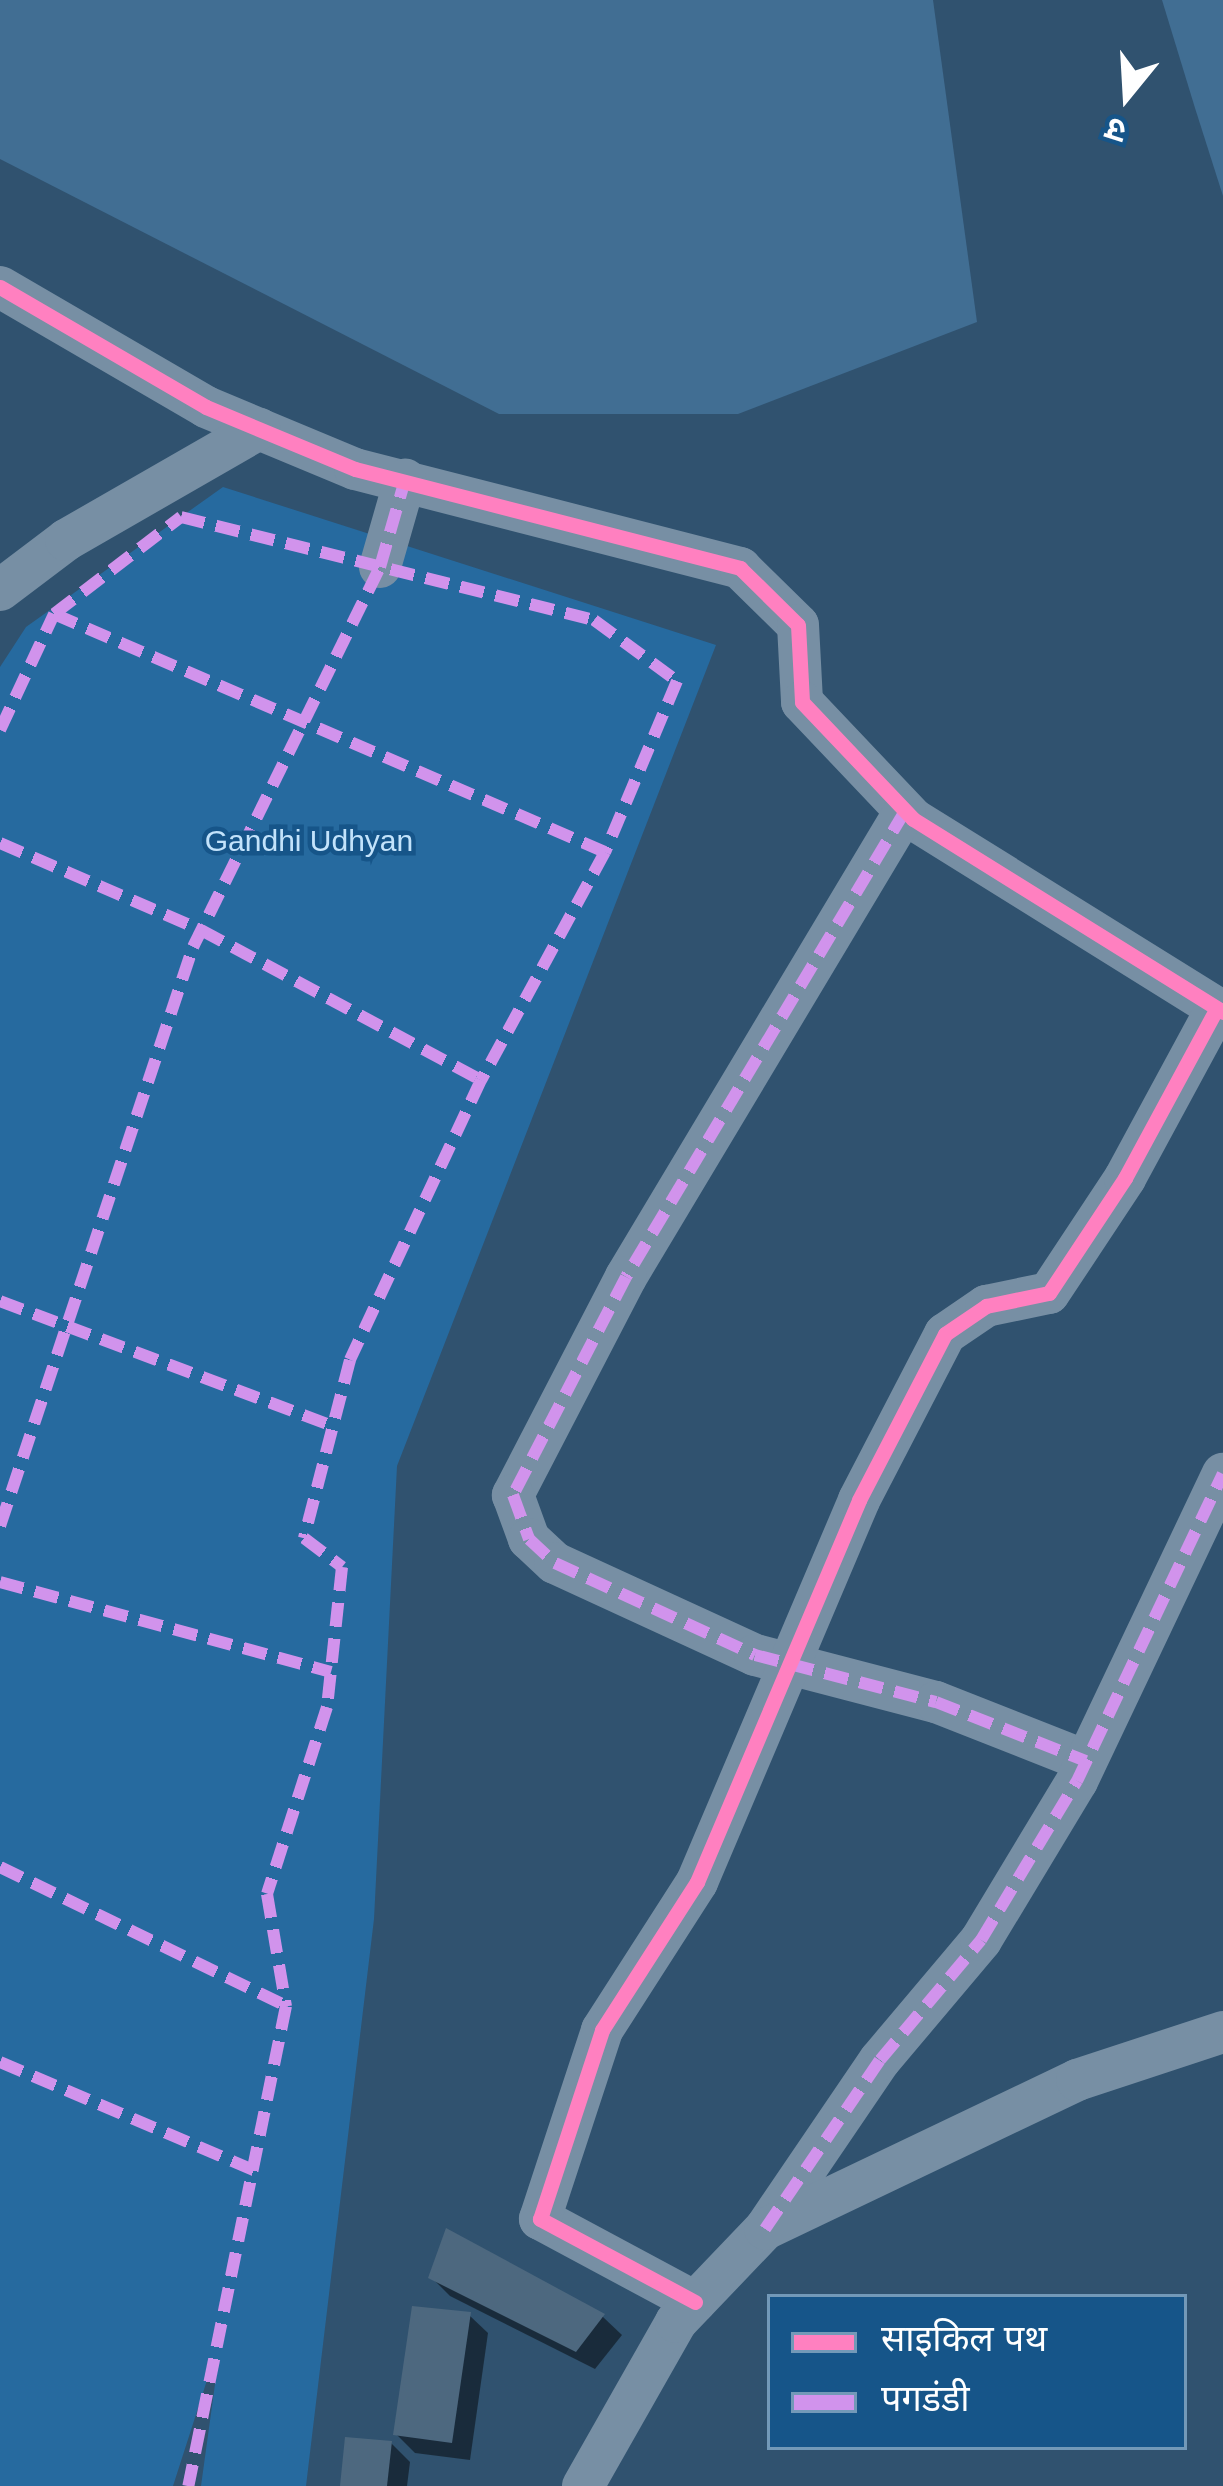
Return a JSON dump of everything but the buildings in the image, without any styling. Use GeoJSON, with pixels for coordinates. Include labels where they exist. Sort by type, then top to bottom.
{"type":"FeatureCollection","features":[{"type":"Feature","properties":{"kind":"street"},"geometry":{"type":"LineString","coordinates":[[0,287],[206,407],[259,429],[405,480],[740,568],[798,625],[802,702],[905,811],[1220,1011],[1125,1178],[1049,1293],[986,1306],[945,1334],[859,1500],[697,1882],[602,2030],[540,2219],[694,2302]]}},
{"type":"Feature","properties":{"kind":"street"},"geometry":{"type":"LineString","coordinates":[[0,590],[66,540],[259,429]]}},
{"type":"Feature","properties":{"kind":"street"},"geometry":{"type":"LineString","coordinates":[[380,567],[405,480]]}},
{"type":"Feature","properties":{"kind":"street"},"geometry":{"type":"LineString","coordinates":[[905,811],[626,1277],[513,1496],[529,1539],[555,1563],[788,1663],[937,1702],[1086,1760]]}},
{"type":"Feature","properties":{"kind":"street"},"geometry":{"type":"LineString","coordinates":[[583,2486],[694,2302],[765,2229],[880,2060],[980,1940],[1086,1760],[1223,1474]]}},
{"type":"Feature","properties":{"kind":"street"},"geometry":{"type":"LineString","coordinates":[[765,2229],[1077,2080],[1223,2032]]}},
{"type":"Feature","properties":{"kind":"green space","name":"Gandhi Udhyan"},"geometry":{"type":"Polygon","coordinates":[[[223,487],[716,645],[397,1466],[374,1919],[306,2486],[201,2486],[216,2377],[209,2374],[173,2486],[0,2486],[0,667],[26,627],[223,487]]]}},
{"type":"Feature","properties":{"kind":"shaded area"},"geometry":{"type":"Polygon","coordinates":[[[0,0],[933,0],[977,322],[738,414],[499,414],[0,159],[0,0]]]}},
{"type":"Feature","properties":{"kind":"shaded area"},"geometry":{"type":"Polygon","coordinates":[[[1162,0],[1223,0],[1223,196],[1195,108],[1162,0]]]}},
{"type":"Feature","properties":{"kind":"marked path"},"geometry":{"type":"LineString","coordinates":[[0,1526],[193,947],[380,567],[405,480]]}},
{"type":"Feature","properties":{"kind":"marked path"},"geometry":{"type":"LineString","coordinates":[[0,730],[54,614],[181,517],[594,620],[677,681],[605,852],[481,1080],[350,1360],[304,1538],[342,1567],[327,1707],[267,1894],[286,2006],[188,2486]]}},
{"type":"Feature","properties":{"kind":"marked path"},"geometry":{"type":"LineString","coordinates":[[54,614],[605,852]]}},
{"type":"Feature","properties":{"kind":"marked path"},"geometry":{"type":"LineString","coordinates":[[905,811],[626,1277],[513,1495],[529,1539],[555,1563],[755,1655],[936,1702],[1086,1761]]}},
{"type":"Feature","properties":{"kind":"marked path"},"geometry":{"type":"LineString","coordinates":[[0,843],[201,930],[481,1080]]}},
{"type":"Feature","properties":{"kind":"marked path"},"geometry":{"type":"LineString","coordinates":[[0,1301],[333,1426]]}},
{"type":"Feature","properties":{"kind":"marked path"},"geometry":{"type":"LineString","coordinates":[[765,2229],[880,2060],[981,1940],[1077,1781],[1223,1474]]}},
{"type":"Feature","properties":{"kind":"marked path"},"geometry":{"type":"LineString","coordinates":[[0,1582],[331,1672]]}},
{"type":"Feature","properties":{"kind":"marked path"},"geometry":{"type":"LineString","coordinates":[[0,1867],[286,2006]]}},
{"type":"Feature","properties":{"kind":"marked path"},"geometry":{"type":"LineString","coordinates":[[0,2062],[258,2172]]}},
{"type":"Feature","properties":{"kind":"cycle path"},"geometry":{"type":"LineString","coordinates":[[0,287],[206,407],[355,469],[740,568],[798,625],[802,702],[913,819],[1223,1012]]}},
{"type":"Feature","properties":{"kind":"cycle path"},"geometry":{"type":"LineString","coordinates":[[695,2302],[540,2219],[602,2030],[697,1882],[859,1500],[945,1334],[986,1306],[1049,1293],[1125,1178],[1216,1010]]}}]}
